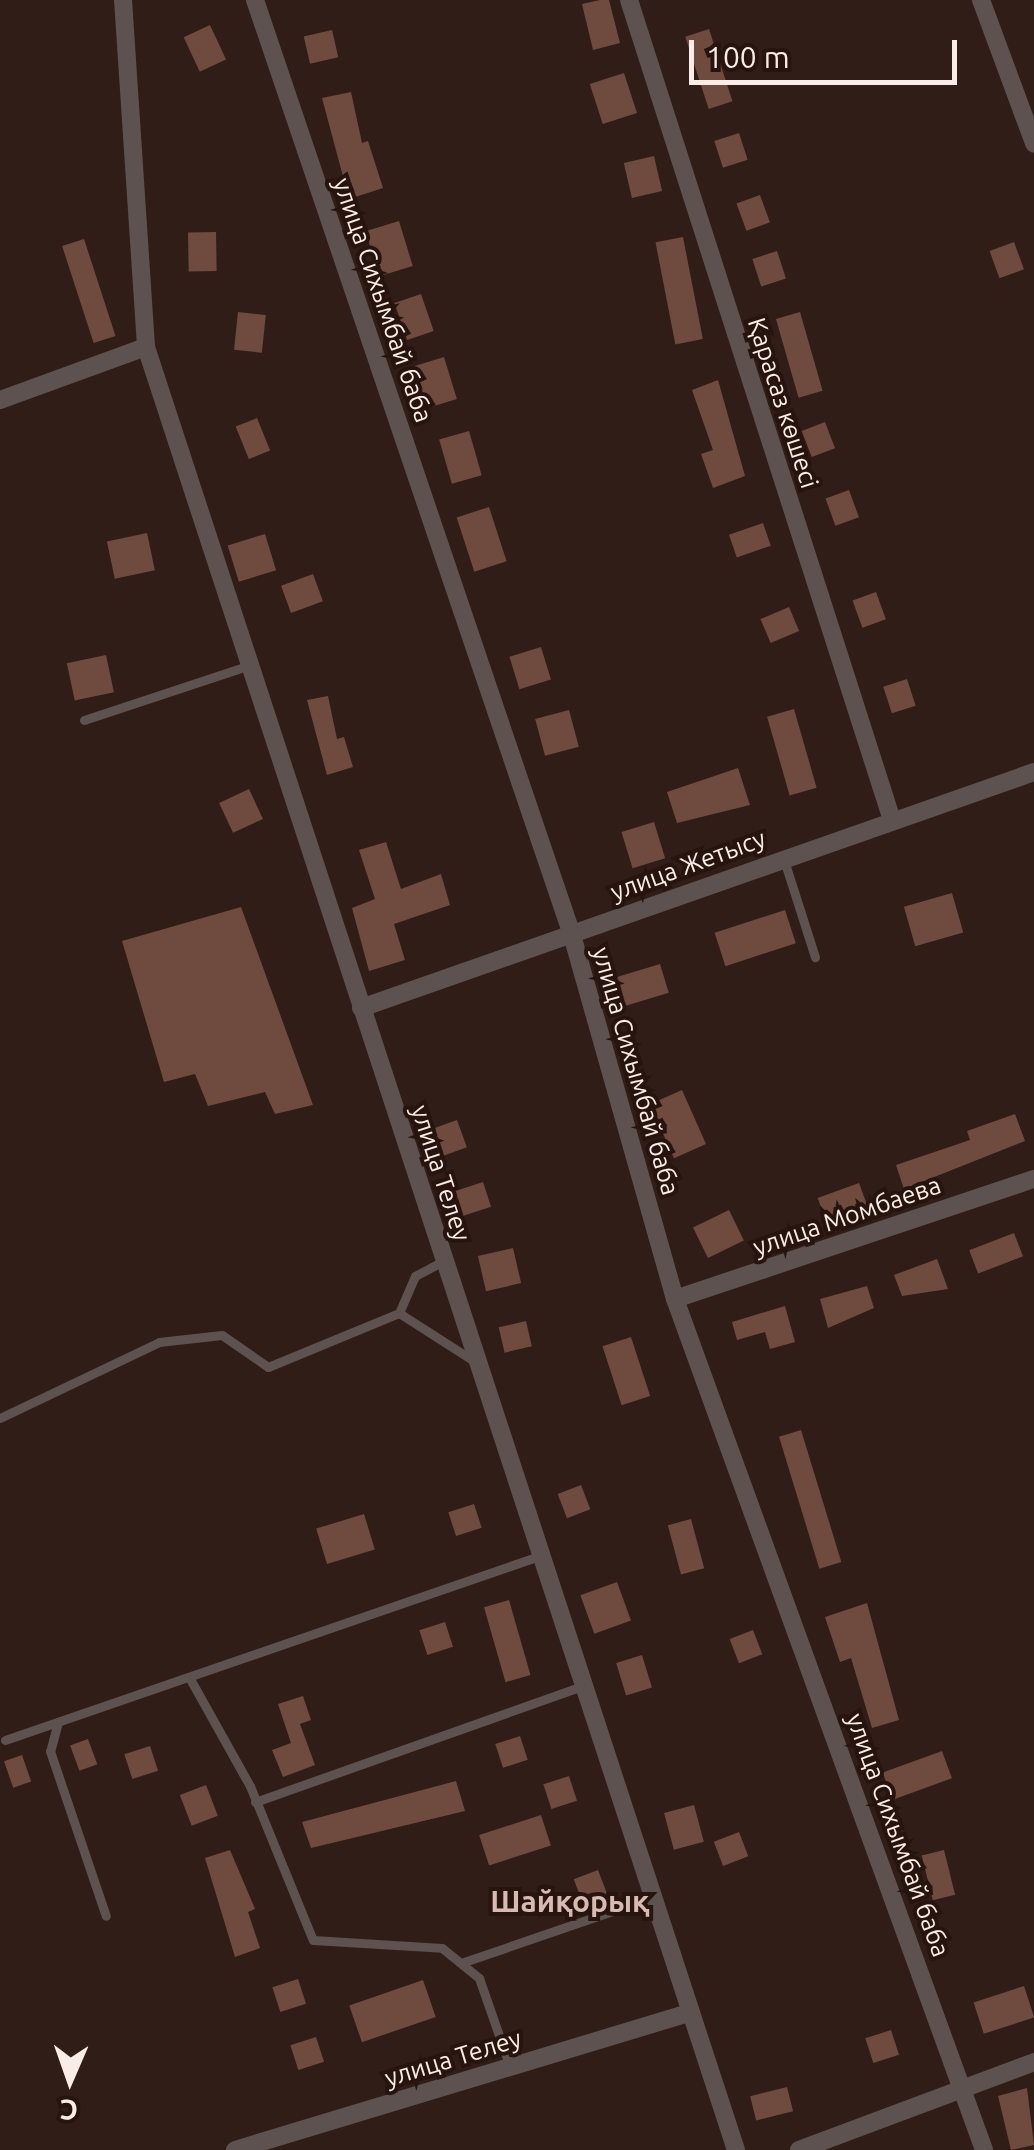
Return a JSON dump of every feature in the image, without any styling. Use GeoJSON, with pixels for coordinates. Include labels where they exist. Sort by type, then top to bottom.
{"type":"FeatureCollection","features":[{"type":"Feature","properties":{"kind":"street","name":"улица Телеу"},"geometry":{"type":"LineString","coordinates":[[122,0],[146,347],[648,1899],[736,2150]]}},
{"type":"Feature","properties":{"kind":"street","name":"улица Сихымбай баба"},"geometry":{"type":"LineString","coordinates":[[256,0],[572,935],[676,1299],[984,2150]]}},
{"type":"Feature","properties":{"kind":"street","name":"Қарасаз көшесі"},"geometry":{"type":"LineString","coordinates":[[629,0],[892,820]]}},
{"type":"Feature","properties":{"kind":"street"},"geometry":{"type":"LineString","coordinates":[[980,0],[1034,143]]}},
{"type":"Feature","properties":{"kind":"street"},"geometry":{"type":"LineString","coordinates":[[0,400],[146,347]]}},
{"type":"Feature","properties":{"kind":"street","name":"улица Жетысу"},"geometry":{"type":"LineString","coordinates":[[362,1008],[783,856],[1034,772]]}},
{"type":"Feature","properties":{"kind":"street","name":"улица Момбаева"},"geometry":{"type":"LineString","coordinates":[[676,1299],[1034,1179]]}},
{"type":"Feature","properties":{"kind":"street","name":"улица Телеу"},"geometry":{"type":"LineString","coordinates":[[235,2150],[686,2014]]}},
{"type":"Feature","properties":{"kind":"street"},"geometry":{"type":"LineString","coordinates":[[799,2150],[1034,2062]]}},
{"type":"Feature","properties":{"kind":"lane"},"geometry":{"type":"LineString","coordinates":[[84,720],[250,665]]}},
{"type":"Feature","properties":{"kind":"lane"},"geometry":{"type":"LineString","coordinates":[[783,856],[816,957]]}},
{"type":"Feature","properties":{"kind":"lane"},"geometry":{"type":"LineString","coordinates":[[0,1418],[159,1342],[222,1335],[268,1366],[399,1312],[415,1276],[443,1260]]}},
{"type":"Feature","properties":{"kind":"lane"},"geometry":{"type":"LineString","coordinates":[[399,1312],[476,1362]]}},
{"type":"Feature","properties":{"kind":"lane"},"geometry":{"type":"LineString","coordinates":[[5,1740],[538,1556]]}},
{"type":"Feature","properties":{"kind":"lane"},"geometry":{"type":"LineString","coordinates":[[190,1676],[256,1802],[313,1940],[442,1948],[479,1978],[510,2067]]}},
{"type":"Feature","properties":{"kind":"lane"},"geometry":{"type":"LineString","coordinates":[[256,1802],[580,1687]]}},
{"type":"Feature","properties":{"kind":"lane"},"geometry":{"type":"LineString","coordinates":[[58,1722],[50,1752],[106,1916]]}},
{"type":"Feature","properties":{"kind":"lane"},"geometry":{"type":"LineString","coordinates":[[461,1964],[648,1899]]}},
{"type":"Feature","properties":{"kind":"building"},"geometry":{"type":"Polygon","coordinates":[[[609,0],[620,43],[593,50],[582,4],[609,0]]]}},
{"type":"Feature","properties":{"kind":"building"},"geometry":{"type":"Polygon","coordinates":[[[210,25],[226,59],[200,72],[184,37],[210,25]]]}},
{"type":"Feature","properties":{"kind":"building"},"geometry":{"type":"Polygon","coordinates":[[[709,29],[732,101],[709,109],[685,37],[709,29]]]}},
{"type":"Feature","properties":{"kind":"building"},"geometry":{"type":"Polygon","coordinates":[[[332,30],[338,57],[310,64],[304,37],[332,30]]]}},
{"type":"Feature","properties":{"kind":"building"},"geometry":{"type":"Polygon","coordinates":[[[624,73],[637,113],[603,124],[590,84],[624,73]]]}},
{"type":"Feature","properties":{"kind":"building"},"geometry":{"type":"Polygon","coordinates":[[[351,92],[362,143],[368,141],[383,188],[349,199],[322,98],[351,92]]]}},
{"type":"Feature","properties":{"kind":"building"},"geometry":{"type":"Polygon","coordinates":[[[739,133],[748,160],[723,168],[714,141],[739,133]]]}},
{"type":"Feature","properties":{"kind":"building"},"geometry":{"type":"Polygon","coordinates":[[[654,156],[662,191],[632,198],[624,163],[654,156]]]}},
{"type":"Feature","properties":{"kind":"building"},"geometry":{"type":"Polygon","coordinates":[[[760,195],[770,222],[746,231],[737,204],[760,195]]]}},
{"type":"Feature","properties":{"kind":"building"},"geometry":{"type":"Polygon","coordinates":[[[399,221],[413,266],[379,276],[366,231],[399,221]]]}},
{"type":"Feature","properties":{"kind":"building"},"geometry":{"type":"Polygon","coordinates":[[[188,232],[216,232],[217,271],[189,271],[188,232]]]}},
{"type":"Feature","properties":{"kind":"building"},"geometry":{"type":"Polygon","coordinates":[[[683,237],[703,339],[675,344],[656,242],[683,237]]]}},
{"type":"Feature","properties":{"kind":"building"},"geometry":{"type":"Polygon","coordinates":[[[84,239],[116,336],[94,343],[62,246],[84,239]]]}},
{"type":"Feature","properties":{"kind":"building"},"geometry":{"type":"Polygon","coordinates":[[[1014,242],[1024,269],[999,278],[990,251],[1014,242]]]}},
{"type":"Feature","properties":{"kind":"building"},"geometry":{"type":"Polygon","coordinates":[[[777,251],[786,279],[761,287],[752,259],[777,251]]]}},
{"type":"Feature","properties":{"kind":"building"},"geometry":{"type":"Polygon","coordinates":[[[421,294],[434,331],[407,340],[395,303],[421,294]]]}},
{"type":"Feature","properties":{"kind":"building"},"geometry":{"type":"Polygon","coordinates":[[[238,312],[266,315],[262,353],[234,350],[238,312]]]}},
{"type":"Feature","properties":{"kind":"building"},"geometry":{"type":"Polygon","coordinates":[[[800,312],[823,391],[799,398],[776,319],[800,312]]]}},
{"type":"Feature","properties":{"kind":"building"},"geometry":{"type":"Polygon","coordinates":[[[444,357],[457,399],[424,409],[411,367],[444,357]]]}},
{"type":"Feature","properties":{"kind":"building"},"geometry":{"type":"Polygon","coordinates":[[[718,380],[745,476],[713,488],[701,454],[713,450],[692,390],[718,380]]]}},
{"type":"Feature","properties":{"kind":"building"},"geometry":{"type":"Polygon","coordinates":[[[257,418],[270,450],[249,459],[236,427],[257,418]]]}},
{"type":"Feature","properties":{"kind":"building"},"geometry":{"type":"Polygon","coordinates":[[[825,422],[835,448],[812,457],[802,431],[825,422]]]}},
{"type":"Feature","properties":{"kind":"building"},"geometry":{"type":"Polygon","coordinates":[[[469,431],[482,475],[452,484],[439,440],[469,431]]]}},
{"type":"Feature","properties":{"kind":"building"},"geometry":{"type":"Polygon","coordinates":[[[849,490],[859,517],[835,526],[826,499],[849,490]]]}},
{"type":"Feature","properties":{"kind":"building"},"geometry":{"type":"Polygon","coordinates":[[[489,507],[507,561],[474,572],[457,518],[489,507]]]}},
{"type":"Feature","properties":{"kind":"building"},"geometry":{"type":"Polygon","coordinates":[[[763,523],[771,546],[737,557],[729,535],[763,523]]]}},
{"type":"Feature","properties":{"kind":"building"},"geometry":{"type":"Polygon","coordinates":[[[147,533],[155,570],[115,579],[107,542],[147,533]]]}},
{"type":"Feature","properties":{"kind":"building"},"geometry":{"type":"Polygon","coordinates":[[[265,534],[276,570],[239,582],[228,545],[265,534]]]}},
{"type":"Feature","properties":{"kind":"building"},"geometry":{"type":"Polygon","coordinates":[[[313,574],[323,601],[291,613],[281,586],[313,574]]]}},
{"type":"Feature","properties":{"kind":"building"},"geometry":{"type":"Polygon","coordinates":[[[876,592],[886,619],[862,628],[853,601],[876,592]]]}},
{"type":"Feature","properties":{"kind":"building"},"geometry":{"type":"Polygon","coordinates":[[[789,607],[799,631],[771,643],[760,619],[789,607]]]}},
{"type":"Feature","properties":{"kind":"building"},"geometry":{"type":"Polygon","coordinates":[[[541,647],[551,680],[519,689],[509,657],[541,647]]]}},
{"type":"Feature","properties":{"kind":"building"},"geometry":{"type":"Polygon","coordinates":[[[106,655],[114,692],[75,700],[67,663],[106,655]]]}},
{"type":"Feature","properties":{"kind":"building"},"geometry":{"type":"Polygon","coordinates":[[[907,679],[916,706],[892,713],[883,687],[907,679]]]}},
{"type":"Feature","properties":{"kind":"building"},"geometry":{"type":"Polygon","coordinates":[[[328,696],[337,739],[344,737],[353,767],[327,775],[307,700],[328,696]]]}},
{"type":"Feature","properties":{"kind":"building"},"geometry":{"type":"Polygon","coordinates":[[[794,709],[817,788],[790,796],[767,717],[794,709]]]}},
{"type":"Feature","properties":{"kind":"building"},"geometry":{"type":"Polygon","coordinates":[[[569,710],[579,747],[545,756],[535,719],[569,710]]]}},
{"type":"Feature","properties":{"kind":"building"},"geometry":{"type":"Polygon","coordinates":[[[738,768],[750,805],[677,823],[667,792],[738,768]]]}},
{"type":"Feature","properties":{"kind":"building"},"geometry":{"type":"Polygon","coordinates":[[[249,789],[263,819],[233,833],[219,803],[249,789]]]}},
{"type":"Feature","properties":{"kind":"building"},"geometry":{"type":"Polygon","coordinates":[[[654,822],[665,858],[633,868],[621,832],[654,822]]]}},
{"type":"Feature","properties":{"kind":"building"},"geometry":{"type":"Polygon","coordinates":[[[386,842],[401,889],[441,874],[450,905],[394,924],[405,960],[369,971],[352,908],[375,899],[359,850],[386,842]]]}},
{"type":"Feature","properties":{"kind":"building"},"geometry":{"type":"Polygon","coordinates":[[[952,893],[963,932],[915,946],[904,907],[952,893]]]}},
{"type":"Feature","properties":{"kind":"building"},"geometry":{"type":"Polygon","coordinates":[[[241,907],[313,1105],[275,1114],[265,1092],[208,1106],[195,1074],[164,1082],[122,941],[241,907]]]}},
{"type":"Feature","properties":{"kind":"building"},"geometry":{"type":"Polygon","coordinates":[[[785,910],[796,943],[725,966],[715,933],[785,910]]]}},
{"type":"Feature","properties":{"kind":"building"},"geometry":{"type":"Polygon","coordinates":[[[660,964],[669,993],[621,1007],[612,979],[660,964]]]}},
{"type":"Feature","properties":{"kind":"building"},"geometry":{"type":"Polygon","coordinates":[[[682,1090],[706,1144],[674,1158],[650,1104],[682,1090]]]}},
{"type":"Feature","properties":{"kind":"building"},"geometry":{"type":"Polygon","coordinates":[[[1015,1114],[1025,1141],[904,1189],[896,1165],[970,1140],[967,1131],[1015,1114]]]}},
{"type":"Feature","properties":{"kind":"building"},"geometry":{"type":"Polygon","coordinates":[[[457,1120],[467,1147],[441,1157],[431,1130],[457,1120]]]}},
{"type":"Feature","properties":{"kind":"building"},"geometry":{"type":"Polygon","coordinates":[[[483,1182],[491,1207],[463,1216],[455,1191],[483,1182]]]}},
{"type":"Feature","properties":{"kind":"building"},"geometry":{"type":"Polygon","coordinates":[[[859,1183],[868,1208],[827,1223],[818,1198],[859,1183]]]}},
{"type":"Feature","properties":{"kind":"building"},"geometry":{"type":"Polygon","coordinates":[[[729,1210],[744,1241],[708,1258],[693,1228],[729,1210]]]}},
{"type":"Feature","properties":{"kind":"building"},"geometry":{"type":"Polygon","coordinates":[[[1014,1233],[1023,1256],[978,1274],[969,1250],[1014,1233]]]}},
{"type":"Feature","properties":{"kind":"building"},"geometry":{"type":"Polygon","coordinates":[[[513,1248],[521,1283],[486,1291],[478,1256],[513,1248]]]}},
{"type":"Feature","properties":{"kind":"building"},"geometry":{"type":"Polygon","coordinates":[[[937,1259],[948,1289],[902,1296],[894,1275],[937,1259]]]}},
{"type":"Feature","properties":{"kind":"building"},"geometry":{"type":"Polygon","coordinates":[[[867,1286],[874,1308],[828,1328],[820,1299],[867,1286]]]}},
{"type":"Feature","properties":{"kind":"building"},"geometry":{"type":"Polygon","coordinates":[[[785,1306],[795,1342],[770,1349],[765,1332],[737,1340],[732,1322],[785,1306]]]}},
{"type":"Feature","properties":{"kind":"building"},"geometry":{"type":"Polygon","coordinates":[[[526,1321],[532,1346],[505,1353],[499,1327],[526,1321]]]}},
{"type":"Feature","properties":{"kind":"building"},"geometry":{"type":"Polygon","coordinates":[[[631,1337],[650,1396],[622,1405],[602,1346],[631,1337]]]}},
{"type":"Feature","properties":{"kind":"building"},"geometry":{"type":"Polygon","coordinates":[[[801,1430],[841,1562],[819,1569],[779,1437],[801,1430]]]}},
{"type":"Feature","properties":{"kind":"building"},"geometry":{"type":"Polygon","coordinates":[[[581,1485],[590,1509],[567,1518],[558,1494],[581,1485]]]}},
{"type":"Feature","properties":{"kind":"building"},"geometry":{"type":"Polygon","coordinates":[[[474,1504],[482,1528],[456,1536],[448,1512],[474,1504]]]}},
{"type":"Feature","properties":{"kind":"building"},"geometry":{"type":"Polygon","coordinates":[[[364,1514],[375,1549],[327,1564],[316,1529],[364,1514]]]}},
{"type":"Feature","properties":{"kind":"building"},"geometry":{"type":"Polygon","coordinates":[[[691,1519],[704,1568],[681,1574],[668,1525],[691,1519]]]}},
{"type":"Feature","properties":{"kind":"building"},"geometry":{"type":"Polygon","coordinates":[[[617,1582],[631,1621],[594,1634],[580,1595],[617,1582]]]}},
{"type":"Feature","properties":{"kind":"building"},"geometry":{"type":"Polygon","coordinates":[[[509,1600],[530,1675],[506,1682],[484,1607],[509,1600]]]}},
{"type":"Feature","properties":{"kind":"building"},"geometry":{"type":"Polygon","coordinates":[[[867,1603],[899,1720],[872,1728],[851,1658],[840,1662],[825,1617],[867,1603]]]}},
{"type":"Feature","properties":{"kind":"building"},"geometry":{"type":"Polygon","coordinates":[[[445,1622],[453,1647],[427,1655],[419,1630],[445,1622]]]}},
{"type":"Feature","properties":{"kind":"building"},"geometry":{"type":"Polygon","coordinates":[[[753,1630],[762,1654],[739,1663],[730,1639],[753,1630]]]}},
{"type":"Feature","properties":{"kind":"building"},"geometry":{"type":"Polygon","coordinates":[[[642,1655],[652,1688],[626,1695],[616,1663],[642,1655]]]}},
{"type":"Feature","properties":{"kind":"building"},"geometry":{"type":"Polygon","coordinates":[[[303,1696],[311,1720],[300,1724],[315,1765],[283,1777],[272,1750],[291,1743],[278,1704],[303,1696]]]}},
{"type":"Feature","properties":{"kind":"building"},"geometry":{"type":"Polygon","coordinates":[[[520,1736],[528,1760],[503,1768],[495,1744],[520,1736]]]}},
{"type":"Feature","properties":{"kind":"building"},"geometry":{"type":"Polygon","coordinates":[[[88,1739],[97,1764],[79,1771],[70,1745],[88,1739]]]}},
{"type":"Feature","properties":{"kind":"building"},"geometry":{"type":"Polygon","coordinates":[[[150,1746],[158,1771],[132,1779],[124,1754],[150,1746]]]}},
{"type":"Feature","properties":{"kind":"building"},"geometry":{"type":"Polygon","coordinates":[[[942,1751],[952,1778],[893,1800],[883,1773],[942,1751]]]}},
{"type":"Feature","properties":{"kind":"building"},"geometry":{"type":"Polygon","coordinates":[[[22,1755],[31,1781],[13,1788],[4,1761],[22,1755]]]}},
{"type":"Feature","properties":{"kind":"building"},"geometry":{"type":"Polygon","coordinates":[[[569,1776],[577,1801],[551,1809],[543,1784],[569,1776]]]}},
{"type":"Feature","properties":{"kind":"building"},"geometry":{"type":"Polygon","coordinates":[[[456,1781],[465,1811],[311,1848],[302,1822],[456,1781]]]}},
{"type":"Feature","properties":{"kind":"building"},"geometry":{"type":"Polygon","coordinates":[[[206,1785],[218,1816],[192,1826],[180,1795],[206,1785]]]}},
{"type":"Feature","properties":{"kind":"building"},"geometry":{"type":"Polygon","coordinates":[[[694,1805],[704,1842],[674,1850],[664,1813],[694,1805]]]}},
{"type":"Feature","properties":{"kind":"building"},"geometry":{"type":"Polygon","coordinates":[[[541,1815],[551,1845],[489,1866],[479,1835],[541,1815]]]}},
{"type":"Feature","properties":{"kind":"building"},"geometry":{"type":"Polygon","coordinates":[[[739,1832],[748,1856],[723,1866],[714,1842],[739,1832]]]}},
{"type":"Feature","properties":{"kind":"building"},"geometry":{"type":"Polygon","coordinates":[[[230,1850],[255,1909],[248,1912],[260,1948],[235,1957],[205,1858],[230,1850]]]}},
{"type":"Feature","properties":{"kind":"building"},"geometry":{"type":"Polygon","coordinates":[[[944,1850],[955,1895],[933,1900],[922,1856],[944,1850]]]}},
{"type":"Feature","properties":{"kind":"building"},"geometry":{"type":"Polygon","coordinates":[[[598,1870],[607,1894],[583,1904],[574,1879],[598,1870]]]}},
{"type":"Feature","properties":{"kind":"building"},"geometry":{"type":"Polygon","coordinates":[[[298,1979],[306,2004],[280,2012],[272,1987],[298,1979]]]}},
{"type":"Feature","properties":{"kind":"building"},"geometry":{"type":"Polygon","coordinates":[[[423,1980],[436,2017],[362,2042],[349,2005],[423,1980]]]}},
{"type":"Feature","properties":{"kind":"building"},"geometry":{"type":"Polygon","coordinates":[[[1024,1986],[1034,2017],[984,2034],[974,2002],[1024,1986]]]}},
{"type":"Feature","properties":{"kind":"building"},"geometry":{"type":"Polygon","coordinates":[[[891,2030],[899,2055],[873,2063],[865,2038],[891,2030]]]}},
{"type":"Feature","properties":{"kind":"building"},"geometry":{"type":"Polygon","coordinates":[[[316,2037],[324,2062],[298,2070],[290,2045],[316,2037]]]}},
{"type":"Feature","properties":{"kind":"building"},"geometry":{"type":"Polygon","coordinates":[[[787,2087],[793,2111],[756,2120],[750,2096],[787,2087]]]}},
{"type":"Feature","properties":{"kind":"building"},"geometry":{"type":"Polygon","coordinates":[[[1027,2088],[1034,2145],[1011,2150],[998,2096],[1027,2088]]]}},
{"type":"Feature","properties":{"kind":"district","name":"Шайқорық"},"geometry":{"type":"Point","coordinates":[570,1901]}}]}
